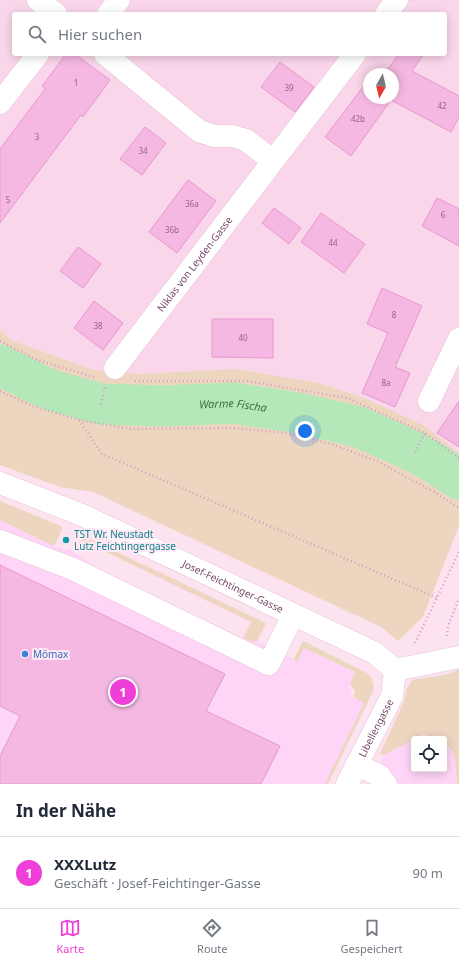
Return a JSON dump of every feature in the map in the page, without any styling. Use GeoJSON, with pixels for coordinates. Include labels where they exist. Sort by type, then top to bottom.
{"type":"FeatureCollection","features":[{"type":"Feature","properties":{"kind":"street"},"geometry":{"type":"LineString","coordinates":[[38,0],[53,12]]}},
{"type":"Feature","properties":{"kind":"street"},"geometry":{"type":"LineString","coordinates":[[110,12],[119,0]]}},
{"type":"Feature","properties":{"kind":"street"},"geometry":{"type":"LineString","coordinates":[[388,12],[397,0]]}},
{"type":"Feature","properties":{"kind":"street"},"geometry":{"type":"LineString","coordinates":[[0,103],[36,56]]}},
{"type":"Feature","properties":{"kind":"street"},"geometry":{"type":"LineString","coordinates":[[107,56],[199,131],[215,136],[232,136],[246,140],[273,161]]}},
{"type":"Feature","properties":{"kind":"street","name":"Niklas von Leyden-Gasse"},"geometry":{"type":"LineString","coordinates":[[113,377],[273,161],[353,56]]}},
{"type":"Feature","properties":{"kind":"street"},"geometry":{"type":"LineString","coordinates":[[429,402],[459,339]]}},
{"type":"Feature","properties":{"kind":"street","name":"Josef-Feichtinger-Gasse"},"geometry":{"type":"LineString","coordinates":[[0,483],[82,515],[375,653],[396,670]]}},
{"type":"Feature","properties":{"kind":"street"},"geometry":{"type":"LineString","coordinates":[[0,541],[73,569],[269,664],[293,615]]}},
{"type":"Feature","properties":{"kind":"street"},"geometry":{"type":"LineString","coordinates":[[396,670],[452,659]]}},
{"type":"Feature","properties":{"kind":"street","name":"Libellengasse"},"geometry":{"type":"LineString","coordinates":[[352,775],[392,696],[396,670]]}},
{"type":"Feature","properties":{"kind":"street"},"geometry":{"type":"LineString","coordinates":[[352,775],[379,775],[386,784]]}},
{"type":"Feature","properties":{"kind":"path"},"geometry":{"type":"LineString","coordinates":[[0,341],[37,360],[113,377],[247,381],[347,398],[425,433],[459,458]]}},
{"type":"Feature","properties":{"kind":"path"},"geometry":{"type":"LineString","coordinates":[[101,404],[113,377]]}},
{"type":"Feature","properties":{"kind":"path"},"geometry":{"type":"LineString","coordinates":[[0,391],[33,406],[79,420],[131,429],[233,428],[287,433],[332,444],[379,462],[434,492],[459,508]]}},
{"type":"Feature","properties":{"kind":"path"},"geometry":{"type":"LineString","coordinates":[[79,420],[102,454],[437,598]]}},
{"type":"Feature","properties":{"kind":"path"},"geometry":{"type":"LineString","coordinates":[[414,452],[425,433]]}},
{"type":"Feature","properties":{"kind":"path"},"geometry":{"type":"LineString","coordinates":[[396,670],[413,647],[459,552]]}},
{"type":"Feature","properties":{"kind":"path"},"geometry":{"type":"LineString","coordinates":[[452,659],[448,626],[459,598]]}},
{"type":"Feature","properties":{"kind":"shaded area"},"geometry":{"type":"Polygon","coordinates":[[[0,0],[459,0],[459,453],[423,425],[367,399],[319,383],[237,369],[138,374],[93,370],[11,340],[0,330],[0,0]]]}},
{"type":"Feature","properties":{"kind":"shaded area"},"geometry":{"type":"Polygon","coordinates":[[[0,330],[11,340],[93,370],[138,374],[237,369],[319,383],[367,399],[423,425],[459,453],[459,526],[423,617],[398,641],[381,627],[93,492],[60,487],[0,465],[0,330]]]}},
{"type":"Feature","properties":{"kind":"shaded area"},"geometry":{"type":"Polygon","coordinates":[[[0,501],[63,527],[54,546],[0,520],[0,501]]]}},
{"type":"Feature","properties":{"kind":"shaded area"},"geometry":{"type":"Polygon","coordinates":[[[0,520],[54,546],[71,550],[96,567],[243,638],[251,641],[257,641],[294,659],[297,662],[304,648],[356,672],[348,688],[352,691],[350,696],[365,703],[325,784],[0,784],[0,520]]]}},
{"type":"Feature","properties":{"kind":"shaded area"},"geometry":{"type":"Polygon","coordinates":[[[79,534],[266,623],[257,641],[251,641],[243,638],[251,622],[77,538],[79,534]]]}},
{"type":"Feature","properties":{"kind":"shaded area"},"geometry":{"type":"Polygon","coordinates":[[[303,641],[367,673],[372,679],[374,689],[328,784],[325,784],[364,703],[354,697],[355,691],[350,684],[355,672],[304,648],[297,662],[294,659],[303,641]]]}},
{"type":"Feature","properties":{"kind":"shaded area"},"geometry":{"type":"Polygon","coordinates":[[[459,669],[459,784],[457,784],[454,755],[447,745],[447,736],[429,736],[424,734],[420,736],[411,736],[411,741],[384,755],[380,754],[405,699],[406,690],[412,680],[449,674],[459,669]]]}},
{"type":"Feature","properties":{"kind":"shaded area"},"geometry":{"type":"Polygon","coordinates":[[[411,741],[411,772],[447,772],[447,744],[456,761],[457,784],[373,784],[384,755],[411,741]]]}},
{"type":"Feature","properties":{"kind":"building"},"geometry":{"type":"Polygon","coordinates":[[[64,56],[78,56],[110,80],[83,117],[81,115],[0,223],[0,149],[45,89],[42,86],[64,56]]]}},
{"type":"Feature","properties":{"kind":"building"},"geometry":{"type":"Polygon","coordinates":[[[398,56],[423,56],[412,71],[459,96],[459,117],[451,132],[398,104],[399,68],[388,68],[398,56]]]}},
{"type":"Feature","properties":{"kind":"building"},"geometry":{"type":"Polygon","coordinates":[[[280,62],[314,87],[295,112],[261,87],[280,62]]]}},
{"type":"Feature","properties":{"kind":"building"},"geometry":{"type":"Polygon","coordinates":[[[363,87],[363,104],[388,104],[351,156],[325,137],[363,87]]]}},
{"type":"Feature","properties":{"kind":"building"},"geometry":{"type":"Polygon","coordinates":[[[145,127],[166,143],[142,175],[120,159],[145,127]]]}},
{"type":"Feature","properties":{"kind":"building"},"geometry":{"type":"Polygon","coordinates":[[[188,180],[216,201],[177,253],[149,232],[188,180]]]}},
{"type":"Feature","properties":{"kind":"building"},"geometry":{"type":"Polygon","coordinates":[[[437,198],[459,209],[459,246],[422,226],[437,198]]]}},
{"type":"Feature","properties":{"kind":"building"},"geometry":{"type":"Polygon","coordinates":[[[274,208],[301,228],[289,244],[262,223],[274,208]]]}},
{"type":"Feature","properties":{"kind":"building"},"geometry":{"type":"Polygon","coordinates":[[[321,213],[365,244],[344,273],[301,242],[321,213]]]}},
{"type":"Feature","properties":{"kind":"building"},"geometry":{"type":"Polygon","coordinates":[[[78,247],[101,264],[83,288],[60,271],[78,247]]]}},
{"type":"Feature","properties":{"kind":"building"},"geometry":{"type":"Polygon","coordinates":[[[382,288],[422,306],[395,367],[410,373],[395,407],[362,393],[388,333],[367,324],[382,288]]]}},
{"type":"Feature","properties":{"kind":"building"},"geometry":{"type":"Polygon","coordinates":[[[94,301],[123,323],[103,350],[74,328],[94,301]]]}},
{"type":"Feature","properties":{"kind":"building"},"geometry":{"type":"Polygon","coordinates":[[[212,319],[273,319],[273,358],[212,357],[212,319]]]}},
{"type":"Feature","properties":{"kind":"building"},"geometry":{"type":"Polygon","coordinates":[[[459,401],[459,447],[437,433],[459,401]]]}},
{"type":"Feature","properties":{"kind":"building"},"geometry":{"type":"Polygon","coordinates":[[[0,565],[225,674],[206,711],[280,746],[261,784],[0,784],[0,756],[20,716],[0,706],[0,565]]]}},
{"type":"Feature","properties":{"kind":"waterway","name":"Warme Fischa"},"geometry":{"type":"LineString","coordinates":[[0,365],[50,390],[101,404],[163,406],[234,403],[298,413],[359,427],[415,452],[459,479]]}},
{"type":"Feature","properties":{"kind":"place","name":"TST Wr. Neustadt Lutz Feichtingergasse"},"geometry":{"type":"Point","coordinates":[66,540]}},
{"type":"Feature","properties":{"kind":"place","name":"Mömax"},"geometry":{"type":"Point","coordinates":[25,654]}},
{"type":"Feature","properties":{"kind":"place","name":"XXXLutz"},"geometry":{"type":"Point","coordinates":[123,692]}}]}
